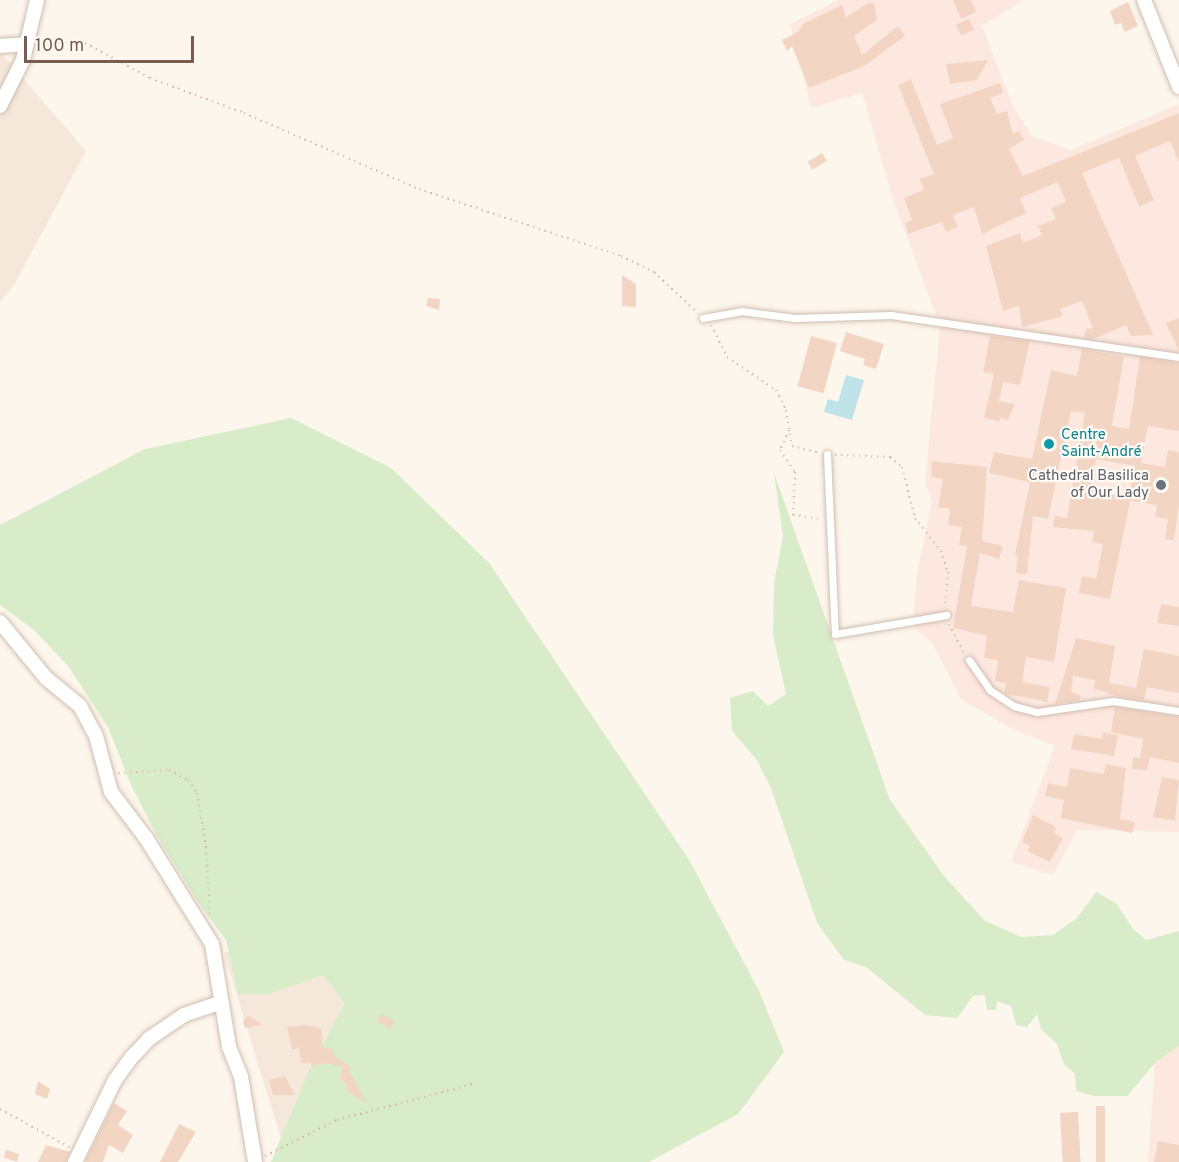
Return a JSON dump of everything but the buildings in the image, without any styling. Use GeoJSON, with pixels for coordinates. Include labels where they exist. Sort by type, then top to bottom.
{"type":"FeatureCollection","features":[{"type":"Feature","properties":{"kind":"street"},"geometry":{"type":"LineString","coordinates":[[0,106],[18,72],[37,0]]}},
{"type":"Feature","properties":{"kind":"street"},"geometry":{"type":"LineString","coordinates":[[1144,0],[1179,87]]}},
{"type":"Feature","properties":{"kind":"street"},"geometry":{"type":"LineString","coordinates":[[0,46],[26,44]]}},
{"type":"Feature","properties":{"kind":"street"},"geometry":{"type":"LineString","coordinates":[[0,622],[46,678],[80,706],[96,736],[111,792],[200,920],[212,944],[229,1047],[241,1077],[255,1162]]}},
{"type":"Feature","properties":{"kind":"street"},"geometry":{"type":"LineString","coordinates":[[76,1156],[115,1080],[150,1038],[184,1015],[221,1002]]}},
{"type":"Feature","properties":{"kind":"lane"},"geometry":{"type":"LineString","coordinates":[[703,318],[741,311],[795,318],[891,315],[1179,357]]}},
{"type":"Feature","properties":{"kind":"lane"},"geometry":{"type":"LineString","coordinates":[[827,454],[835,634],[946,615]]}},
{"type":"Feature","properties":{"kind":"lane"},"geometry":{"type":"LineString","coordinates":[[969,660],[990,690],[1014,706],[1037,712],[1113,701],[1179,711]]}},
{"type":"Feature","properties":{"kind":"path"},"geometry":{"type":"LineString","coordinates":[[26,44],[67,40],[85,43],[150,78],[419,189],[621,256],[654,272],[714,328],[727,357],[776,390],[792,446],[827,454],[890,457],[902,467],[915,518],[941,550],[948,572],[946,615],[953,638],[969,660]]}},
{"type":"Feature","properties":{"kind":"path"},"geometry":{"type":"LineString","coordinates":[[789,429],[780,450],[795,472],[793,515],[830,520]]}},
{"type":"Feature","properties":{"kind":"path"},"geometry":{"type":"LineString","coordinates":[[106,774],[169,770],[188,780],[197,793],[206,847],[210,922]]}},
{"type":"Feature","properties":{"kind":"path"},"geometry":{"type":"LineString","coordinates":[[255,1162],[337,1120],[472,1084]]}},
{"type":"Feature","properties":{"kind":"path"},"geometry":{"type":"LineString","coordinates":[[0,1109],[76,1156]]}},
{"type":"Feature","properties":{"kind":"shaded area"},"geometry":{"type":"Polygon","coordinates":[[[838,0],[1023,0],[982,26],[1014,108],[1032,136],[1071,150],[1179,104],[1179,832],[1077,830],[1053,875],[1011,862],[1055,746],[1014,730],[961,699],[932,643],[913,626],[917,573],[932,501],[925,482],[940,326],[893,199],[862,93],[811,108],[790,24],[838,0]]]}},
{"type":"Feature","properties":{"kind":"shaded area"},"geometry":{"type":"Polygon","coordinates":[[[0,52],[86,151],[14,285],[0,302],[0,52]]]}},
{"type":"Feature","properties":{"kind":"shaded area"},"geometry":{"type":"Polygon","coordinates":[[[300,927],[381,952],[288,1161],[224,953],[300,927]]]}},
{"type":"Feature","properties":{"kind":"shaded area"},"geometry":{"type":"Polygon","coordinates":[[[1179,1046],[1179,1162],[1148,1162],[1155,1063],[1179,1046]]]}},
{"type":"Feature","properties":{"kind":"green space"},"geometry":{"type":"Polygon","coordinates":[[[291,418],[391,468],[489,563],[688,858],[759,991],[784,1052],[738,1114],[649,1162],[271,1162],[309,1071],[345,1003],[323,975],[269,994],[238,994],[226,940],[200,905],[157,836],[131,785],[108,727],[69,667],[35,631],[0,605],[0,525],[145,449],[291,418]]]}},
{"type":"Feature","properties":{"kind":"green space"},"geometry":{"type":"Polygon","coordinates":[[[774,473],[890,800],[944,876],[985,921],[1022,937],[1053,935],[1077,918],[1096,892],[1117,904],[1132,928],[1146,940],[1179,931],[1179,1046],[1155,1063],[1127,1096],[1094,1096],[1076,1091],[1075,1074],[1064,1064],[1057,1044],[1041,1029],[1037,1014],[1027,1027],[1016,1025],[1011,1006],[997,1001],[996,1010],[987,1010],[985,995],[973,996],[957,1018],[925,1015],[866,967],[844,960],[817,923],[771,788],[756,759],[732,731],[730,698],[753,691],[768,706],[786,694],[773,635],[774,583],[783,536],[774,473]]]}},
{"type":"Feature","properties":{"kind":"water"},"geometry":{"type":"Polygon","coordinates":[[[846,375],[864,380],[852,420],[824,412],[828,399],[838,402],[846,375]]]}},
{"type":"Feature","properties":{"kind":"place","name":"Centre Saint-André"},"geometry":{"type":"Point","coordinates":[1049,444]}},
{"type":"Feature","properties":{"kind":"place","name":"Cathedral Basilica of Our Lady"},"geometry":{"type":"Point","coordinates":[1161,485]}}]}
